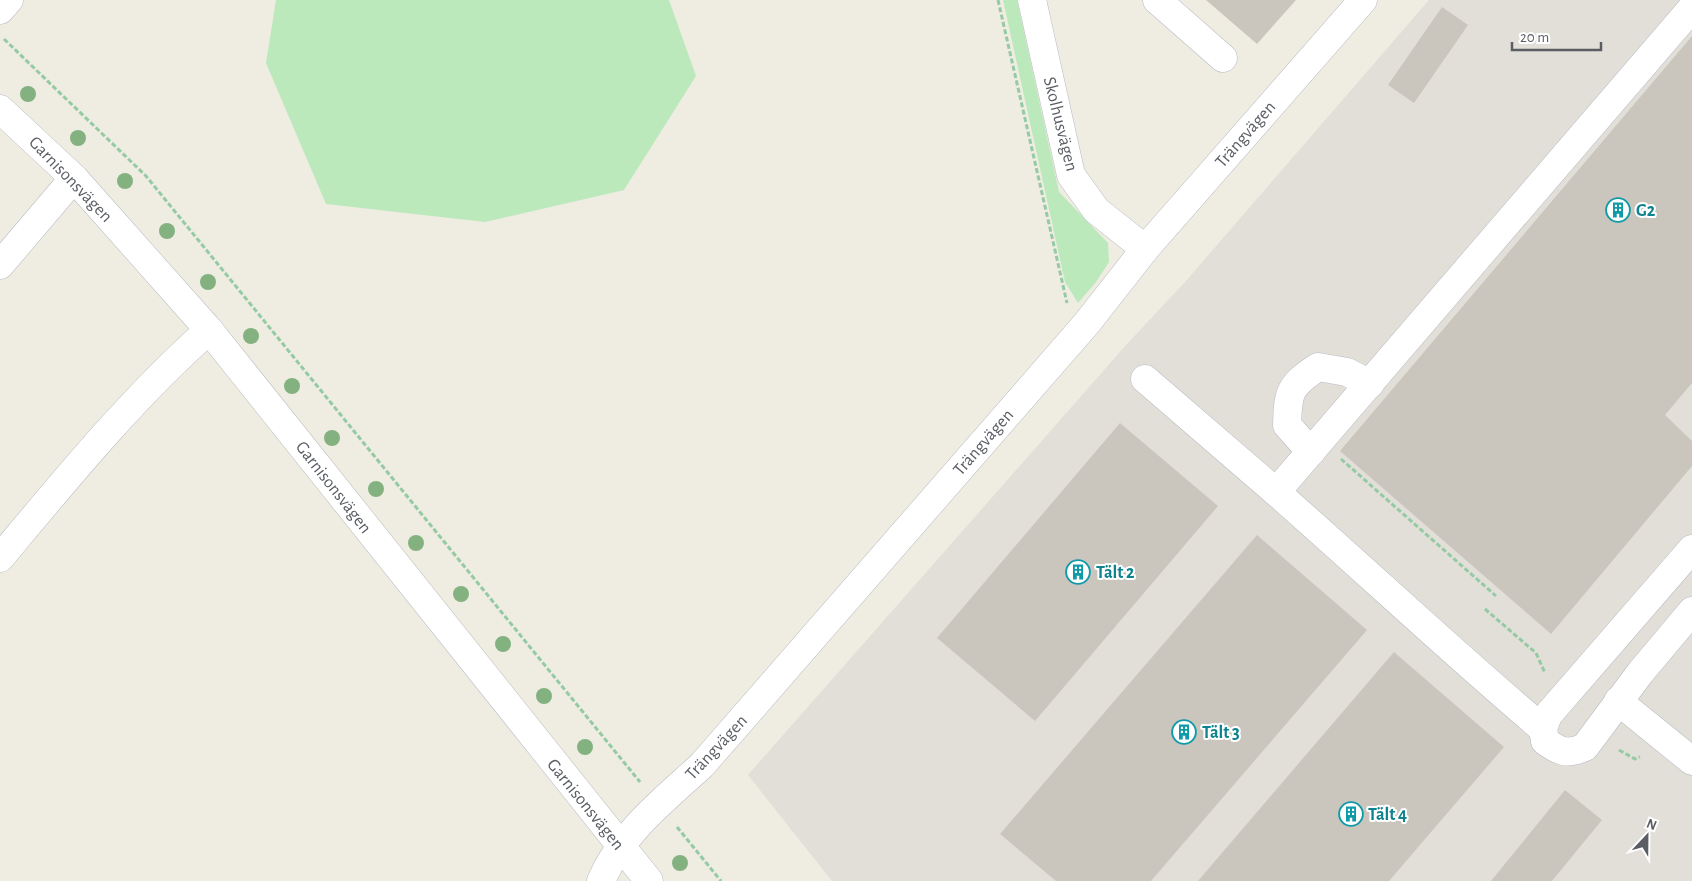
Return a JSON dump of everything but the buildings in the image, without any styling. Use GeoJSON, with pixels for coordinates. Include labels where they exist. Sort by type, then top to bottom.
{"type":"FeatureCollection","features":[{"type":"Feature","properties":{"kind":"street"},"geometry":{"type":"LineString","coordinates":[[0,10],[9,0]]}},
{"type":"Feature","properties":{"kind":"street","name":"Skolhusvägen"},"geometry":{"type":"LineString","coordinates":[[1032,0],[1071,175],[1096,210],[1145,249]]}},
{"type":"Feature","properties":{"kind":"street"},"geometry":{"type":"LineString","coordinates":[[1157,0],[1223,58]]}},
{"type":"Feature","properties":{"kind":"street","name":"Trängvägen"},"geometry":{"type":"LineString","coordinates":[[601,881],[620,846],[637,825],[702,765],[1087,323],[1145,249],[1363,0]]}},
{"type":"Feature","properties":{"kind":"street"},"geometry":{"type":"LineString","coordinates":[[1276,492],[1692,8]]}},
{"type":"Feature","properties":{"kind":"street","name":"Garnisonsvägen"},"geometry":{"type":"LineString","coordinates":[[0,109],[74,178],[209,330],[649,881]]}},
{"type":"Feature","properties":{"kind":"street"},"geometry":{"type":"LineString","coordinates":[[0,265],[74,178]]}},
{"type":"Feature","properties":{"kind":"street"},"geometry":{"type":"LineString","coordinates":[[0,558],[53,494],[171,363],[209,330]]}},
{"type":"Feature","properties":{"kind":"street"},"geometry":{"type":"LineString","coordinates":[[1311,452],[1287,425],[1288,399],[1298,380],[1318,367],[1347,372],[1370,384]]}},
{"type":"Feature","properties":{"kind":"street"},"geometry":{"type":"LineString","coordinates":[[1145,379],[1386,589],[1475,672],[1543,729]]}},
{"type":"Feature","properties":{"kind":"street"},"geometry":{"type":"LineString","coordinates":[[1692,549],[1548,715],[1543,729],[1545,741],[1557,750],[1573,753],[1585,747],[1618,701],[1692,611]]}},
{"type":"Feature","properties":{"kind":"street"},"geometry":{"type":"LineString","coordinates":[[1618,701],[1692,761]]}},
{"type":"Feature","properties":{"kind":"path"},"geometry":{"type":"LineString","coordinates":[[998,0],[1066,303],[1087,323]]}},
{"type":"Feature","properties":{"kind":"path"},"geometry":{"type":"LineString","coordinates":[[0,33],[6,42],[146,176],[637,778]]}},
{"type":"Feature","properties":{"kind":"path"},"geometry":{"type":"LineString","coordinates":[[1361,478],[1496,596]]}},
{"type":"Feature","properties":{"kind":"path"},"geometry":{"type":"LineString","coordinates":[[677,827],[721,881]]}},
{"type":"Feature","properties":{"kind":"shaded area"},"geometry":{"type":"Polygon","coordinates":[[[1429,0],[1692,0],[1692,881],[832,881],[748,775],[1126,345],[1185,282],[1429,0]]]}},
{"type":"Feature","properties":{"kind":"green space"},"geometry":{"type":"Polygon","coordinates":[[[276,0],[669,0],[696,76],[624,190],[485,222],[326,204],[266,63],[276,0]]]}},
{"type":"Feature","properties":{"kind":"green space"},"geometry":{"type":"Polygon","coordinates":[[[1003,0],[1017,0],[1059,192],[1108,243],[1109,262],[1096,282],[1078,303],[1065,282],[1003,0]]]}},
{"type":"Feature","properties":{"kind":"place","name":"G2"},"geometry":{"type":"Point","coordinates":[1618,210]}},
{"type":"Feature","properties":{"kind":"place","name":"Tält 2"},"geometry":{"type":"Point","coordinates":[1078,572]}},
{"type":"Feature","properties":{"kind":"place","name":"Tält 3"},"geometry":{"type":"Point","coordinates":[1184,732]}},
{"type":"Feature","properties":{"kind":"place","name":"Tält 4"},"geometry":{"type":"Point","coordinates":[1351,814]}}]}
